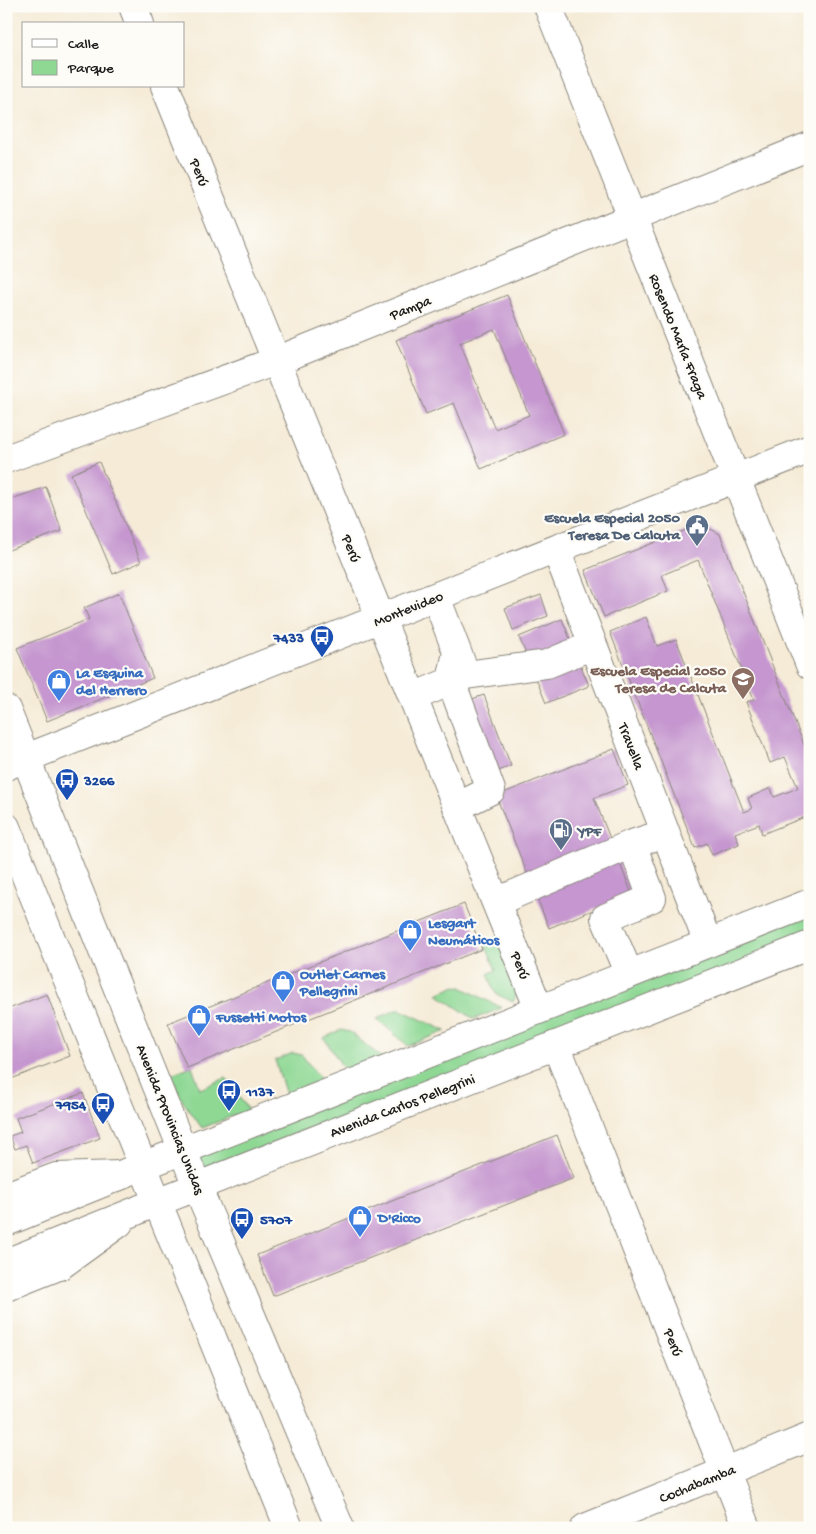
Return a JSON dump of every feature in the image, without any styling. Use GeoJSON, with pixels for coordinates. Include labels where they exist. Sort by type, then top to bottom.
{"type":"FeatureCollection","features":[{"type":"Feature","properties":{"kind":"main road"},"geometry":{"type":"LineString","coordinates":[[132,6],[139,22]]}},
{"type":"Feature","properties":{"kind":"main road","name":"Rosendo María Fraga"},"geometry":{"type":"LineString","coordinates":[[548,6],[810,664]]}},
{"type":"Feature","properties":{"kind":"main road","name":"Perú"},"geometry":{"type":"LineString","coordinates":[[166,88],[539,1009]]}},
{"type":"Feature","properties":{"kind":"main road","name":"Pampa"},"geometry":{"type":"LineString","coordinates":[[6,459],[276,361],[810,146]]}},
{"type":"Feature","properties":{"kind":"main road","name":"Montevideo"},"geometry":{"type":"LineString","coordinates":[[16,762],[810,449]]}},
{"type":"Feature","properties":{"kind":"main road","name":"Travella"},"geometry":{"type":"LineString","coordinates":[[556,549],[708,943]]}},
{"type":"Feature","properties":{"kind":"main road"},"geometry":{"type":"LineString","coordinates":[[436,596],[491,790],[457,807]]}},
{"type":"Feature","properties":{"kind":"main road"},"geometry":{"type":"LineString","coordinates":[[413,697],[458,669],[547,664],[593,645]]}},
{"type":"Feature","properties":{"kind":"main road","name":"Avenida Provincias Unidas"},"geometry":{"type":"LineString","coordinates":[[6,709],[16,762],[184,1149],[197,1186],[340,1528]]}},
{"type":"Feature","properties":{"kind":"main road"},"geometry":{"type":"LineString","coordinates":[[6,827],[132,1170],[289,1528]]}},
{"type":"Feature","properties":{"kind":"main road"},"geometry":{"type":"LineString","coordinates":[[496,902],[632,844],[666,833]]}},
{"type":"Feature","properties":{"kind":"main road"},"geometry":{"type":"LineString","coordinates":[[629,974],[605,918],[652,898],[632,844]]}},
{"type":"Feature","properties":{"kind":"main road"},"geometry":{"type":"LineString","coordinates":[[6,1222],[184,1149],[810,903]]}},
{"type":"Feature","properties":{"kind":"main road","name":"Avenida Carlos Pellegrini"},"geometry":{"type":"LineString","coordinates":[[6,1287],[61,1264],[147,1206],[810,945]]}},
{"type":"Feature","properties":{"kind":"main road","name":"Perú"},"geometry":{"type":"LineString","coordinates":[[556,1045],[747,1528]]}},
{"type":"Feature","properties":{"kind":"main road"},"geometry":{"type":"LineString","coordinates":[[6,1196],[56,1177],[132,1170]]}},
{"type":"Feature","properties":{"kind":"main road"},"geometry":{"type":"LineString","coordinates":[[6,1263],[147,1206]]}},
{"type":"Feature","properties":{"kind":"main road","name":"Cochabamba"},"geometry":{"type":"LineString","coordinates":[[584,1528],[810,1438]]}},
{"type":"Feature","properties":{"kind":"green space"},"geometry":{"type":"Polygon","coordinates":[[[810,903],[810,945],[197,1186],[184,1149],[810,903]]]}},
{"type":"Feature","properties":{"kind":"green space"},"geometry":{"type":"Polygon","coordinates":[[[504,935],[521,986],[513,1002],[496,994],[488,974],[496,970],[484,942],[504,935]]]}},
{"type":"Feature","properties":{"kind":"green space"},"geometry":{"type":"Polygon","coordinates":[[[456,986],[502,1008],[474,1019],[437,994],[456,986]]]}},
{"type":"Feature","properties":{"kind":"green space"},"geometry":{"type":"Polygon","coordinates":[[[396,1010],[401,1010],[446,1031],[408,1046],[377,1019],[396,1010]]]}},
{"type":"Feature","properties":{"kind":"green space"},"geometry":{"type":"Polygon","coordinates":[[[341,1030],[350,1032],[382,1058],[346,1072],[324,1038],[341,1030]]]}},
{"type":"Feature","properties":{"kind":"green space"},"geometry":{"type":"Polygon","coordinates":[[[293,1053],[302,1055],[321,1080],[286,1095],[275,1060],[293,1053]]]}},
{"type":"Feature","properties":{"kind":"green space"},"geometry":{"type":"Polygon","coordinates":[[[192,1066],[200,1089],[226,1078],[248,1110],[202,1128],[182,1100],[171,1074],[192,1066]]]}},
{"type":"Feature","properties":{"kind":"building"},"geometry":{"type":"Polygon","coordinates":[[[507,295],[564,434],[481,469],[454,403],[426,414],[396,340],[507,295]],[[494,329],[460,343],[495,429],[529,415],[494,329]]]}},
{"type":"Feature","properties":{"kind":"building"},"geometry":{"type":"Polygon","coordinates":[[[99,462],[141,562],[113,574],[71,474],[99,462]]]}},
{"type":"Feature","properties":{"kind":"building"},"geometry":{"type":"Polygon","coordinates":[[[46,487],[62,531],[6,551],[6,501],[46,487]]]}},
{"type":"Feature","properties":{"kind":"building"},"geometry":{"type":"Polygon","coordinates":[[[701,524],[720,534],[810,760],[810,815],[762,834],[759,824],[735,833],[739,844],[712,855],[707,843],[695,848],[610,632],[646,617],[657,646],[676,639],[744,812],[752,809],[748,798],[771,788],[774,797],[798,788],[785,757],[770,763],[746,702],[754,700],[698,560],[662,575],[668,591],[604,617],[585,570],[701,524]]]}},
{"type":"Feature","properties":{"kind":"building"},"geometry":{"type":"Polygon","coordinates":[[[119,593],[153,678],[47,721],[17,648],[89,619],[84,608],[119,593]]]}},
{"type":"Feature","properties":{"kind":"building"},"geometry":{"type":"Polygon","coordinates":[[[541,595],[548,616],[513,630],[505,608],[541,595]]]}},
{"type":"Feature","properties":{"kind":"building"},"geometry":{"type":"Polygon","coordinates":[[[562,619],[589,686],[546,703],[519,637],[562,619]]]}},
{"type":"Feature","properties":{"kind":"building"},"geometry":{"type":"Polygon","coordinates":[[[484,695],[511,766],[496,772],[469,700],[484,695]]]}},
{"type":"Feature","properties":{"kind":"building"},"geometry":{"type":"Polygon","coordinates":[[[614,749],[628,785],[594,798],[632,894],[549,928],[496,796],[614,749]]]}},
{"type":"Feature","properties":{"kind":"building"},"geometry":{"type":"Polygon","coordinates":[[[464,904],[482,949],[187,1068],[168,1023],[464,904]]]}},
{"type":"Feature","properties":{"kind":"building"},"geometry":{"type":"Polygon","coordinates":[[[47,994],[70,1056],[6,1081],[6,1010],[47,994]]]}},
{"type":"Feature","properties":{"kind":"building"},"geometry":{"type":"Polygon","coordinates":[[[83,1093],[100,1138],[33,1163],[26,1145],[15,1149],[10,1136],[21,1132],[16,1118],[83,1093]]]}},
{"type":"Feature","properties":{"kind":"building","name":"D'Ricco"},"geometry":{"type":"Polygon","coordinates":[[[557,1135],[574,1178],[273,1296],[257,1255],[557,1135]]]}},
{"type":"Feature","properties":{"kind":"place","name":"Escuela Especial 2050 Teresa De Calcuta"},"geometry":{"type":"Point","coordinates":[697,547]}},
{"type":"Feature","properties":{"kind":"place","name":"7433"},"geometry":{"type":"Point","coordinates":[322,658]}},
{"type":"Feature","properties":{"kind":"place","name":"Escuela Especial 2050 Teresa de Calcuta"},"geometry":{"type":"Point","coordinates":[743,700]}},
{"type":"Feature","properties":{"kind":"place","name":"La Esquina del Herrero"},"geometry":{"type":"Point","coordinates":[59,702]}},
{"type":"Feature","properties":{"kind":"place","name":"3266"},"geometry":{"type":"Point","coordinates":[67,801]}},
{"type":"Feature","properties":{"kind":"place","name":"YPF"},"geometry":{"type":"Point","coordinates":[561,851]}},
{"type":"Feature","properties":{"kind":"place","name":"Lesgart Neumáticos"},"geometry":{"type":"Point","coordinates":[410,952]}},
{"type":"Feature","properties":{"kind":"place","name":"Outlet Carnes Pellegrini"},"geometry":{"type":"Point","coordinates":[283,1003]}},
{"type":"Feature","properties":{"kind":"place","name":"Fussetti Motos"},"geometry":{"type":"Point","coordinates":[199,1037]}},
{"type":"Feature","properties":{"kind":"place","name":"1137"},"geometry":{"type":"Point","coordinates":[229,1112]}},
{"type":"Feature","properties":{"kind":"place","name":"7954"},"geometry":{"type":"Point","coordinates":[103,1125]}},
{"type":"Feature","properties":{"kind":"place","name":"D'Ricco"},"geometry":{"type":"Point","coordinates":[360,1238]}},
{"type":"Feature","properties":{"kind":"place","name":"5707"},"geometry":{"type":"Point","coordinates":[242,1240]}}]}
